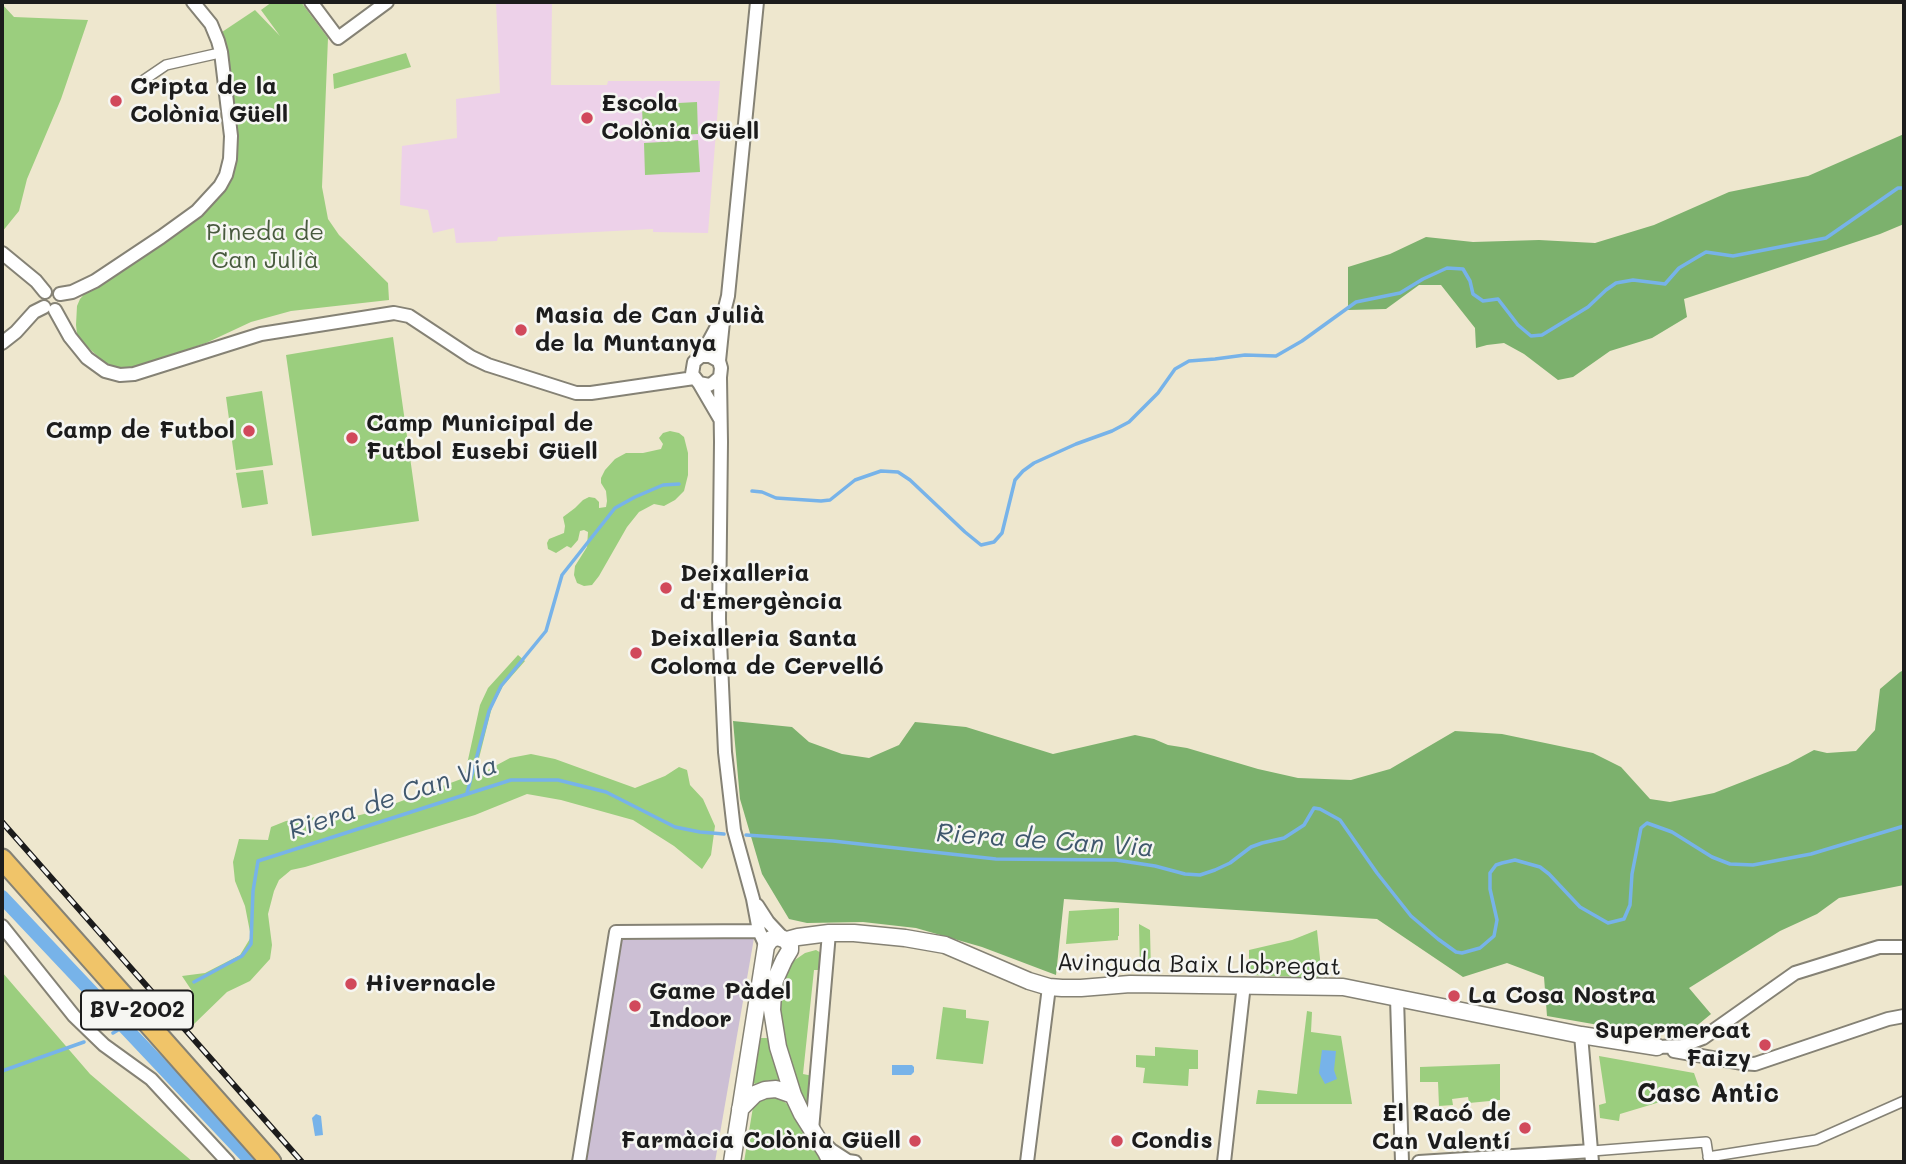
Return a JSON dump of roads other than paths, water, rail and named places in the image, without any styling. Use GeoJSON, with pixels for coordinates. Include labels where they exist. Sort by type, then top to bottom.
{"type":"FeatureCollection","features":[{"type":"Feature","properties":{"kind":"main road","name":"BV-2002"},"geometry":{"type":"LineString","coordinates":[[2,859],[271,1162]]}},
{"type":"Feature","properties":{"kind":"street"},"geometry":{"type":"LineString","coordinates":[[193,2],[211,24],[221,52],[231,136],[226,175],[220,186],[197,211],[161,237],[95,281],[72,292],[45,292],[41,301],[50,308],[87,358],[105,371],[120,375],[134,374],[261,334],[394,313],[409,316],[471,357],[488,365],[576,393],[697,380],[709,384],[720,377]]}},
{"type":"Feature","properties":{"kind":"street"},"geometry":{"type":"LineString","coordinates":[[312,2],[338,38],[387,2]]}},
{"type":"Feature","properties":{"kind":"street"},"geometry":{"type":"LineString","coordinates":[[757,2],[728,296],[719,361],[719,618],[725,752],[732,818],[759,930],[773,960],[784,960]]}},
{"type":"Feature","properties":{"kind":"street"},"geometry":{"type":"LineString","coordinates":[[138,84],[166,65],[215,54]]}},
{"type":"Feature","properties":{"kind":"street"},"geometry":{"type":"LineString","coordinates":[[2,253],[36,281],[45,292]]}},
{"type":"Feature","properties":{"kind":"street"},"geometry":{"type":"LineString","coordinates":[[2,343],[34,312],[62,303],[60,294]]}},
{"type":"Feature","properties":{"kind":"street"},"geometry":{"type":"LineString","coordinates":[[721,420],[697,380],[692,365],[701,356],[724,312]]}},
{"type":"Feature","properties":{"kind":"street"},"geometry":{"type":"LineString","coordinates":[[701,356],[710,356],[719,361]]}},
{"type":"Feature","properties":{"kind":"street"},"geometry":{"type":"LineString","coordinates":[[753,899],[790,950],[775,980],[772,1010],[778,1047],[793,1095],[831,1162]]}},
{"type":"Feature","properties":{"kind":"street"},"geometry":{"type":"LineString","coordinates":[[2,926],[74,1016],[104,1045],[151,1079],[228,1162]]}},
{"type":"Feature","properties":{"kind":"street"},"geometry":{"type":"LineString","coordinates":[[579,1162],[616,932],[759,930]]}},
{"type":"Feature","properties":{"kind":"street"},"geometry":{"type":"LineString","coordinates":[[829,933],[811,1129],[831,1150],[855,1162]]}},
{"type":"Feature","properties":{"kind":"street","name":"Avinguda Baix Llobregat"},"geometry":{"type":"LineString","coordinates":[[784,939],[829,933],[905,937],[945,945],[1049,987],[1081,988],[1130,984],[1343,987],[1581,1035],[1657,1047]]}},
{"type":"Feature","properties":{"kind":"street"},"geometry":{"type":"LineString","coordinates":[[733,1160],[766,949],[771,939],[784,939]]}},
{"type":"Feature","properties":{"kind":"street"},"geometry":{"type":"LineString","coordinates":[[1657,1047],[1682,1046],[1703,1038],[1795,973],[1879,947],[1904,947]]}},
{"type":"Feature","properties":{"kind":"street"},"geometry":{"type":"LineString","coordinates":[[1224,1162],[1244,984]]}},
{"type":"Feature","properties":{"kind":"street"},"geometry":{"type":"LineString","coordinates":[[1027,1162],[1049,987]]}},
{"type":"Feature","properties":{"kind":"street"},"geometry":{"type":"LineString","coordinates":[[1397,998],[1402,1162]]}},
{"type":"Feature","properties":{"kind":"street"},"geometry":{"type":"LineString","coordinates":[[1657,1047],[1741,1063],[1762,1062],[1904,1016]]}},
{"type":"Feature","properties":{"kind":"street"},"geometry":{"type":"LineString","coordinates":[[1581,1035],[1592,1157]]}},
{"type":"Feature","properties":{"kind":"street"},"geometry":{"type":"LineString","coordinates":[[1703,1038],[1701,1048],[1707,1056]]}},
{"type":"Feature","properties":{"kind":"street"},"geometry":{"type":"LineString","coordinates":[[740,1110],[754,1094],[765,1090],[776,1089],[793,1095]]}},
{"type":"Feature","properties":{"kind":"street"},"geometry":{"type":"LineString","coordinates":[[1419,1162],[1592,1157],[1706,1142],[1709,1160],[1816,1140],[1904,1101]]}},
{"type":"Feature","properties":{"kind":"water"},"geometry":{"type":"Polygon","coordinates":[[[1322,1050],[1336,1051],[1334,1070],[1337,1079],[1325,1084],[1319,1073],[1322,1050]]]}},
{"type":"Feature","properties":{"kind":"water"},"geometry":{"type":"Polygon","coordinates":[[[892,1065],[912,1065],[914,1072],[911,1075],[892,1075],[892,1065]]]}},
{"type":"Feature","properties":{"kind":"water"},"geometry":{"type":"Polygon","coordinates":[[[316,1114],[321,1116],[323,1135],[315,1136],[312,1118],[316,1114]]]}},
{"type":"Feature","properties":{"kind":"waterway"},"geometry":{"type":"LineString","coordinates":[[752,491],[776,498],[830,500],[855,480],[881,471],[898,472],[981,545],[994,542],[1002,533],[1015,480],[1023,471],[1034,463],[1129,422],[1158,393],[1175,369],[1189,361],[1245,355],[1276,356],[1302,341],[1356,302],[1400,293],[1447,268],[1463,269],[1473,294],[1483,301],[1498,299],[1518,325],[1531,336],[1542,335],[1588,307],[1616,283],[1633,280],[1665,284],[1679,268],[1706,252],[1733,256],[1826,238],[1898,188],[1904,188]]}},
{"type":"Feature","properties":{"kind":"waterway"},"geometry":{"type":"LineString","coordinates":[[467,793],[489,711],[501,686],[546,631],[562,575],[615,508],[663,485],[679,484]]}},
{"type":"Feature","properties":{"kind":"waterway","name":"Riera de Can Via"},"geometry":{"type":"LineString","coordinates":[[194,982],[242,956],[251,944],[253,891],[258,861],[511,780],[558,780],[606,792],[675,827],[724,834]]}},
{"type":"Feature","properties":{"kind":"waterway","name":"Riera de Can Via"},"geometry":{"type":"LineString","coordinates":[[746,835],[833,841],[996,859],[1116,860],[1200,875],[1230,863],[1251,847],[1284,838],[1304,825],[1314,808],[1340,820],[1411,916],[1438,939],[1456,952],[1462,953],[1480,948],[1494,936],[1497,920],[1490,889],[1490,873],[1496,865],[1502,863],[1515,860],[1540,867],[1580,907],[1608,923],[1624,919],[1630,905],[1632,874],[1641,828],[1647,823],[1672,832],[1712,857],[1730,864],[1753,865],[1811,854],[1904,826]]}},
{"type":"Feature","properties":{"kind":"waterway"},"geometry":{"type":"LineString","coordinates":[[2,897],[252,1162]]}},
{"type":"Feature","properties":{"kind":"waterway","name":"Riera de Can Via"},"geometry":{"type":"LineString","coordinates":[[113,1033],[131,1022]]}},
{"type":"Feature","properties":{"kind":"waterway"},"geometry":{"type":"LineString","coordinates":[[2,1071],[84,1042]]}},
{"type":"Feature","properties":{"kind":"railway"},"geometry":{"type":"LineString","coordinates":[[2,822],[302,1162]]}},
{"type":"Feature","properties":{"kind":"place","name":"Cripta de la Colònia Güell"},"geometry":{"type":"Point","coordinates":[116,101]}},
{"type":"Feature","properties":{"kind":"place","name":"Escola Colònia Güell"},"geometry":{"type":"Point","coordinates":[587,118]}},
{"type":"Feature","properties":{"kind":"place","name":"Masia de Can Julià de la Muntanya"},"geometry":{"type":"Point","coordinates":[521,330]}},
{"type":"Feature","properties":{"kind":"place","name":"Camp de Futbol"},"geometry":{"type":"Point","coordinates":[249,431]}},
{"type":"Feature","properties":{"kind":"place","name":"Camp Municipal de Futbol Eusebi Güell"},"geometry":{"type":"Point","coordinates":[352,438]}},
{"type":"Feature","properties":{"kind":"place","name":"Deixalleria d'Emergència"},"geometry":{"type":"Point","coordinates":[666,588]}},
{"type":"Feature","properties":{"kind":"place","name":"Deixalleria Santa Coloma de Cervelló"},"geometry":{"type":"Point","coordinates":[636,653]}},
{"type":"Feature","properties":{"kind":"place","name":"Hivernacle"},"geometry":{"type":"Point","coordinates":[351,984]}},
{"type":"Feature","properties":{"kind":"place","name":"La Cosa Nostra"},"geometry":{"type":"Point","coordinates":[1454,996]}},
{"type":"Feature","properties":{"kind":"place","name":"Game Pàdel Indoor"},"geometry":{"type":"Point","coordinates":[635,1006]}},
{"type":"Feature","properties":{"kind":"place","name":"Supermercat Faizy"},"geometry":{"type":"Point","coordinates":[1765,1045]}},
{"type":"Feature","properties":{"kind":"place","name":"El Racó de Can Valentí"},"geometry":{"type":"Point","coordinates":[1525,1128]}},
{"type":"Feature","properties":{"kind":"place","name":"Farmàcia Colònia Güell"},"geometry":{"type":"Point","coordinates":[915,1141]}},
{"type":"Feature","properties":{"kind":"place","name":"Condis"},"geometry":{"type":"Point","coordinates":[1117,1141]}},
{"type":"Feature","properties":{"kind":"district","name":"Casc Antic"},"geometry":{"type":"Point","coordinates":[1708,1094]}},
{"type":"Feature","properties":{"kind":"park label","name":"Pineda de Can Julià"},"geometry":{"type":"Point","coordinates":[265,247]}}]}
